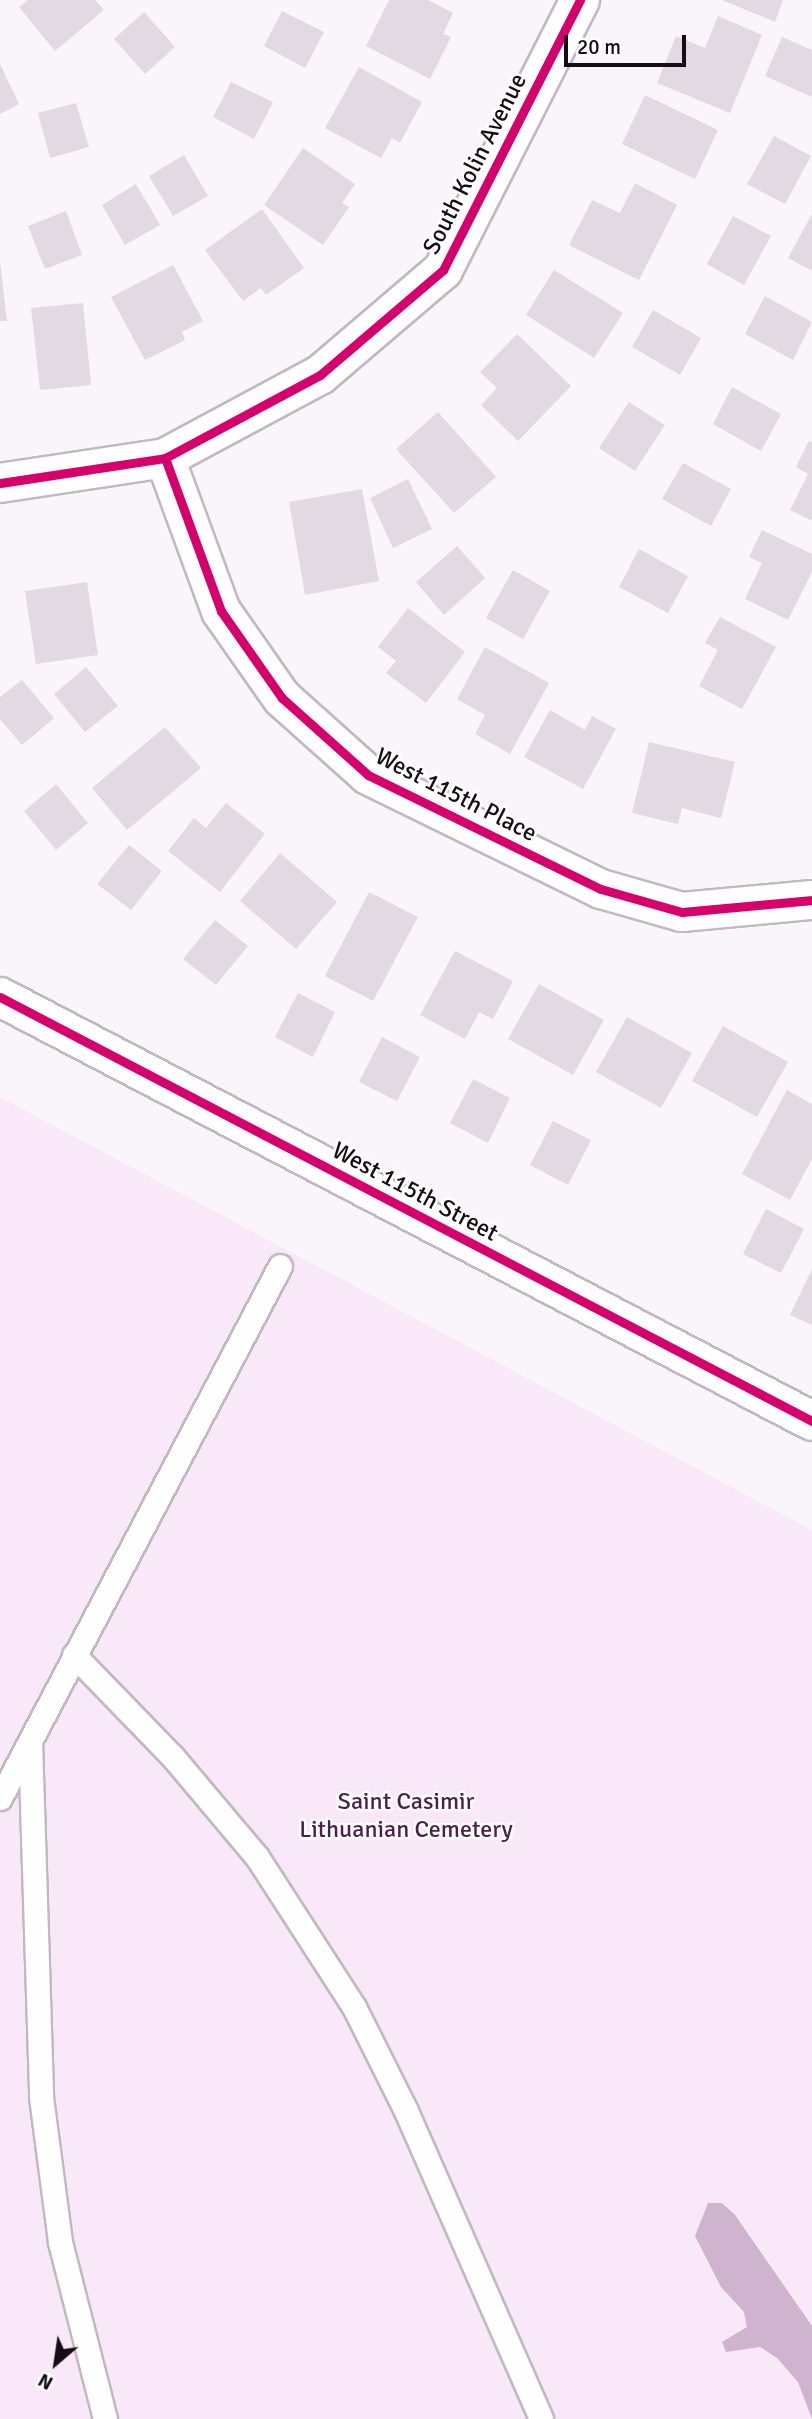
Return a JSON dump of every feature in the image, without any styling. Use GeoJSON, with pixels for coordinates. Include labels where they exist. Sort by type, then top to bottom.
{"type":"FeatureCollection","features":[{"type":"Feature","properties":{"kind":"street","name":"South Kolin Avenue"},"geometry":{"type":"LineString","coordinates":[[0,484],[165,458],[320,375],[443,270],[580,0]]}},
{"type":"Feature","properties":{"kind":"street","name":"West 115th Place"},"geometry":{"type":"LineString","coordinates":[[165,458],[221,611],[282,698],[368,775],[601,889],[671,909],[812,900]]}},
{"type":"Feature","properties":{"kind":"street","name":"West 115th Street"},"geometry":{"type":"LineString","coordinates":[[0,997],[812,1422]]}},
{"type":"Feature","properties":{"kind":"lane"},"geometry":{"type":"LineString","coordinates":[[0,1798],[280,1266]]}},
{"type":"Feature","properties":{"kind":"lane"},"geometry":{"type":"LineString","coordinates":[[74,1655],[172,1756],[257,1857],[354,2007],[406,2110],[541,2419]]}},
{"type":"Feature","properties":{"kind":"lane"},"geometry":{"type":"LineString","coordinates":[[0,1763],[30,1741]]}},
{"type":"Feature","properties":{"kind":"lane"},"geometry":{"type":"LineString","coordinates":[[30,1741],[41,2097],[60,2242],[105,2419]]}},
{"type":"Feature","properties":{"kind":"green space","name":"Saint Casimir Lithuanian Cemetery"},"geometry":{"type":"Polygon","coordinates":[[[0,1097],[812,1530],[812,2419],[0,2419],[0,1097]]]}},
{"type":"Feature","properties":{"kind":"shaded area"},"geometry":{"type":"Polygon","coordinates":[[[708,2203],[722,2203],[735,2215],[812,2326],[812,2419],[798,2382],[777,2358],[760,2347],[726,2352],[722,2342],[747,2327],[744,2312],[721,2287],[695,2236],[708,2203]]]}},
{"type":"Feature","properties":{"kind":"building"},"geometry":{"type":"Polygon","coordinates":[[[28,0],[95,0],[104,10],[55,51],[19,7],[28,0]]]}},
{"type":"Feature","properties":{"kind":"building"},"geometry":{"type":"Polygon","coordinates":[[[389,0],[428,0],[453,13],[443,34],[451,37],[430,79],[366,46],[389,0]]]}},
{"type":"Feature","properties":{"kind":"building"},"geometry":{"type":"Polygon","coordinates":[[[722,0],[783,0],[775,22],[722,0]]]}},
{"type":"Feature","properties":{"kind":"building"},"geometry":{"type":"Polygon","coordinates":[[[282,11],[324,32],[305,68],[264,46],[282,11]]]}},
{"type":"Feature","properties":{"kind":"building"},"geometry":{"type":"Polygon","coordinates":[[[144,12],[175,47],[145,74],[114,39],[144,12]]]}},
{"type":"Feature","properties":{"kind":"building"},"geometry":{"type":"Polygon","coordinates":[[[718,16],[762,35],[730,113],[657,83],[676,36],[705,48],[718,16]]]}},
{"type":"Feature","properties":{"kind":"building"},"geometry":{"type":"Polygon","coordinates":[[[782,37],[812,50],[812,97],[765,76],[782,37]]]}},
{"type":"Feature","properties":{"kind":"building"},"geometry":{"type":"Polygon","coordinates":[[[0,64],[19,104],[0,114],[0,64]]]}},
{"type":"Feature","properties":{"kind":"building"},"geometry":{"type":"Polygon","coordinates":[[[359,67],[422,102],[400,143],[392,138],[381,158],[325,128],[359,67]]]}},
{"type":"Feature","properties":{"kind":"building"},"geometry":{"type":"Polygon","coordinates":[[[231,82],[273,102],[254,139],[213,117],[231,82]]]}},
{"type":"Feature","properties":{"kind":"building"},"geometry":{"type":"Polygon","coordinates":[[[645,95],[718,130],[695,179],[622,144],[645,95]]]}},
{"type":"Feature","properties":{"kind":"building"},"geometry":{"type":"Polygon","coordinates":[[[76,103],[89,147],[50,158],[38,113],[76,103]]]}},
{"type":"Feature","properties":{"kind":"building"},"geometry":{"type":"Polygon","coordinates":[[[774,136],[811,156],[785,204],[747,184],[774,136]]]}},
{"type":"Feature","properties":{"kind":"building"},"geometry":{"type":"Polygon","coordinates":[[[303,148],[355,184],[342,203],[349,207],[323,245],[264,205],[303,148]]]}},
{"type":"Feature","properties":{"kind":"building"},"geometry":{"type":"Polygon","coordinates":[[[184,155],[208,196],[173,216],[149,176],[184,155]]]}},
{"type":"Feature","properties":{"kind":"building"},"geometry":{"type":"Polygon","coordinates":[[[635,183],[677,205],[639,280],[569,245],[592,200],[620,213],[635,183]]]}},
{"type":"Feature","properties":{"kind":"building"},"geometry":{"type":"Polygon","coordinates":[[[136,184],[160,225],[125,245],[102,205],[136,184]]]}},
{"type":"Feature","properties":{"kind":"building"},"geometry":{"type":"Polygon","coordinates":[[[262,209],[304,268],[266,295],[261,288],[243,301],[205,250],[262,209]]]}},
{"type":"Feature","properties":{"kind":"building"},"geometry":{"type":"Polygon","coordinates":[[[66,211],[82,255],[45,269],[28,226],[66,211]]]}},
{"type":"Feature","properties":{"kind":"building"},"geometry":{"type":"Polygon","coordinates":[[[812,214],[812,271],[788,258],[812,214]]]}},
{"type":"Feature","properties":{"kind":"building"},"geometry":{"type":"Polygon","coordinates":[[[733,216],[771,236],[744,285],[707,264],[733,216]]]}},
{"type":"Feature","properties":{"kind":"building"},"geometry":{"type":"Polygon","coordinates":[[[0,262],[7,321],[0,321],[0,262]]]}},
{"type":"Feature","properties":{"kind":"building"},"geometry":{"type":"Polygon","coordinates":[[[173,265],[203,321],[182,332],[185,340],[145,360],[111,297],[173,265]]]}},
{"type":"Feature","properties":{"kind":"building"},"geometry":{"type":"Polygon","coordinates":[[[554,270],[623,313],[594,358],[526,315],[554,270]]]}},
{"type":"Feature","properties":{"kind":"building"},"geometry":{"type":"Polygon","coordinates":[[[765,296],[812,322],[793,360],[745,334],[765,296]]]}},
{"type":"Feature","properties":{"kind":"building"},"geometry":{"type":"Polygon","coordinates":[[[83,303],[91,385],[40,390],[31,308],[83,303]]]}},
{"type":"Feature","properties":{"kind":"building"},"geometry":{"type":"Polygon","coordinates":[[[653,310],[701,338],[680,375],[632,347],[653,310]]]}},
{"type":"Feature","properties":{"kind":"building"},"geometry":{"type":"Polygon","coordinates":[[[517,334],[571,386],[518,441],[481,405],[497,388],[480,372],[517,334]]]}},
{"type":"Feature","properties":{"kind":"building"},"geometry":{"type":"Polygon","coordinates":[[[732,387],[781,414],[761,451],[713,424],[732,387]]]}},
{"type":"Feature","properties":{"kind":"building"},"geometry":{"type":"Polygon","coordinates":[[[629,402],[665,425],[635,471],[599,448],[629,402]]]}},
{"type":"Feature","properties":{"kind":"building"},"geometry":{"type":"Polygon","coordinates":[[[438,412],[496,477],[454,513],[396,449],[438,412]]]}},
{"type":"Feature","properties":{"kind":"building"},"geometry":{"type":"Polygon","coordinates":[[[809,441],[812,442],[812,521],[790,510],[808,474],[796,467],[809,441]]]}},
{"type":"Feature","properties":{"kind":"building"},"geometry":{"type":"Polygon","coordinates":[[[683,463],[731,489],[711,526],[662,499],[683,463]]]}},
{"type":"Feature","properties":{"kind":"building"},"geometry":{"type":"Polygon","coordinates":[[[408,479],[432,529],[393,548],[370,498],[408,479]]]}},
{"type":"Feature","properties":{"kind":"building"},"geometry":{"type":"Polygon","coordinates":[[[362,489],[379,581],[305,595],[289,502],[362,489]]]}},
{"type":"Feature","properties":{"kind":"building"},"geometry":{"type":"Polygon","coordinates":[[[762,530],[812,554],[812,572],[788,620],[745,599],[762,563],[749,557],[762,530]]]}},
{"type":"Feature","properties":{"kind":"building"},"geometry":{"type":"Polygon","coordinates":[[[457,546],[485,578],[444,615],[416,582],[457,546]]]}},
{"type":"Feature","properties":{"kind":"building"},"geometry":{"type":"Polygon","coordinates":[[[639,549],[688,576],[668,613],[619,587],[639,549]]]}},
{"type":"Feature","properties":{"kind":"building"},"geometry":{"type":"Polygon","coordinates":[[[513,570],[550,591],[523,639],[486,618],[513,570]]]}},
{"type":"Feature","properties":{"kind":"building"},"geometry":{"type":"Polygon","coordinates":[[[87,582],[98,655],[36,664],[25,591],[87,582]]]}},
{"type":"Feature","properties":{"kind":"building"},"geometry":{"type":"Polygon","coordinates":[[[408,608],[465,652],[426,703],[386,673],[396,661],[378,647],[408,608]]]}},
{"type":"Feature","properties":{"kind":"building"},"geometry":{"type":"Polygon","coordinates":[[[720,617],[776,647],[742,709],[699,686],[718,650],[705,643],[720,617]]]}},
{"type":"Feature","properties":{"kind":"building"},"geometry":{"type":"Polygon","coordinates":[[[485,647],[549,683],[510,754],[475,734],[485,715],[457,699],[485,647]]]}},
{"type":"Feature","properties":{"kind":"building"},"geometry":{"type":"Polygon","coordinates":[[[86,667],[118,706],[85,732],[54,694],[86,667]]]}},
{"type":"Feature","properties":{"kind":"building"},"geometry":{"type":"Polygon","coordinates":[[[22,680],[54,718],[22,745],[0,719],[0,697],[22,680]]]}},
{"type":"Feature","properties":{"kind":"building"},"geometry":{"type":"Polygon","coordinates":[[[550,710],[585,730],[592,716],[616,729],[583,789],[524,757],[550,710]]]}},
{"type":"Feature","properties":{"kind":"building"},"geometry":{"type":"Polygon","coordinates":[[[165,727],[201,768],[127,830],[92,788],[165,727]]]}},
{"type":"Feature","properties":{"kind":"building"},"geometry":{"type":"Polygon","coordinates":[[[649,742],[735,762],[721,818],[682,808],[678,824],[632,813],[649,742]]]}},
{"type":"Feature","properties":{"kind":"building"},"geometry":{"type":"Polygon","coordinates":[[[56,784],[88,823],[56,850],[24,811],[56,784]]]}},
{"type":"Feature","properties":{"kind":"building"},"geometry":{"type":"Polygon","coordinates":[[[226,803],[265,834],[220,892],[168,851],[194,818],[206,828],[226,803]]]}},
{"type":"Feature","properties":{"kind":"building"},"geometry":{"type":"Polygon","coordinates":[[[129,845],[162,871],[131,910],[97,884],[129,845]]]}},
{"type":"Feature","properties":{"kind":"building"},"geometry":{"type":"Polygon","coordinates":[[[280,853],[337,902],[296,949],[240,901],[280,853]]]}},
{"type":"Feature","properties":{"kind":"building"},"geometry":{"type":"Polygon","coordinates":[[[369,892],[418,917],[373,1001],[325,976],[369,892]]]}},
{"type":"Feature","properties":{"kind":"building"},"geometry":{"type":"Polygon","coordinates":[[[215,920],[248,946],[216,985],[183,959],[215,920]]]}},
{"type":"Feature","properties":{"kind":"building"},"geometry":{"type":"Polygon","coordinates":[[[455,951],[513,981],[493,1019],[479,1012],[465,1039],[420,1015],[455,951]]]}},
{"type":"Feature","properties":{"kind":"building"},"geometry":{"type":"Polygon","coordinates":[[[539,984],[604,1020],[573,1075],[508,1039],[539,984]]]}},
{"type":"Feature","properties":{"kind":"building"},"geometry":{"type":"Polygon","coordinates":[[[298,993],[335,1012],[313,1057],[275,1037],[298,993]]]}},
{"type":"Feature","properties":{"kind":"building"},"geometry":{"type":"Polygon","coordinates":[[[627,1017],[692,1053],[661,1108],[596,1072],[627,1017]]]}},
{"type":"Feature","properties":{"kind":"building"},"geometry":{"type":"Polygon","coordinates":[[[723,1026],[788,1062],[757,1117],[692,1081],[723,1026]]]}},
{"type":"Feature","properties":{"kind":"building"},"geometry":{"type":"Polygon","coordinates":[[[382,1037],[420,1057],[397,1101],[359,1082],[382,1037]]]}},
{"type":"Feature","properties":{"kind":"building"},"geometry":{"type":"Polygon","coordinates":[[[473,1079],[510,1098],[488,1143],[450,1123],[473,1079]]]}},
{"type":"Feature","properties":{"kind":"building"},"geometry":{"type":"Polygon","coordinates":[[[787,1090],[812,1104],[812,1159],[790,1200],[742,1174],[787,1090]]]}},
{"type":"Feature","properties":{"kind":"building"},"geometry":{"type":"Polygon","coordinates":[[[553,1121],[591,1140],[568,1185],[530,1165],[553,1121]]]}},
{"type":"Feature","properties":{"kind":"building"},"geometry":{"type":"Polygon","coordinates":[[[766,1209],[804,1229],[781,1273],[743,1254],[766,1209]]]}},
{"type":"Feature","properties":{"kind":"building"},"geometry":{"type":"Polygon","coordinates":[[[812,1269],[812,1325],[790,1315],[812,1269]]]}},
{"type":"Feature","properties":{"kind":"cycle path"},"geometry":{"type":"LineString","coordinates":[[0,483],[165,458],[320,375],[443,270],[580,0]]}},
{"type":"Feature","properties":{"kind":"cycle path"},"geometry":{"type":"LineString","coordinates":[[165,458],[221,611],[282,698],[368,775],[601,889],[682,912],[812,900]]}},
{"type":"Feature","properties":{"kind":"cycle path"},"geometry":{"type":"LineString","coordinates":[[0,997],[812,1421]]}}]}
